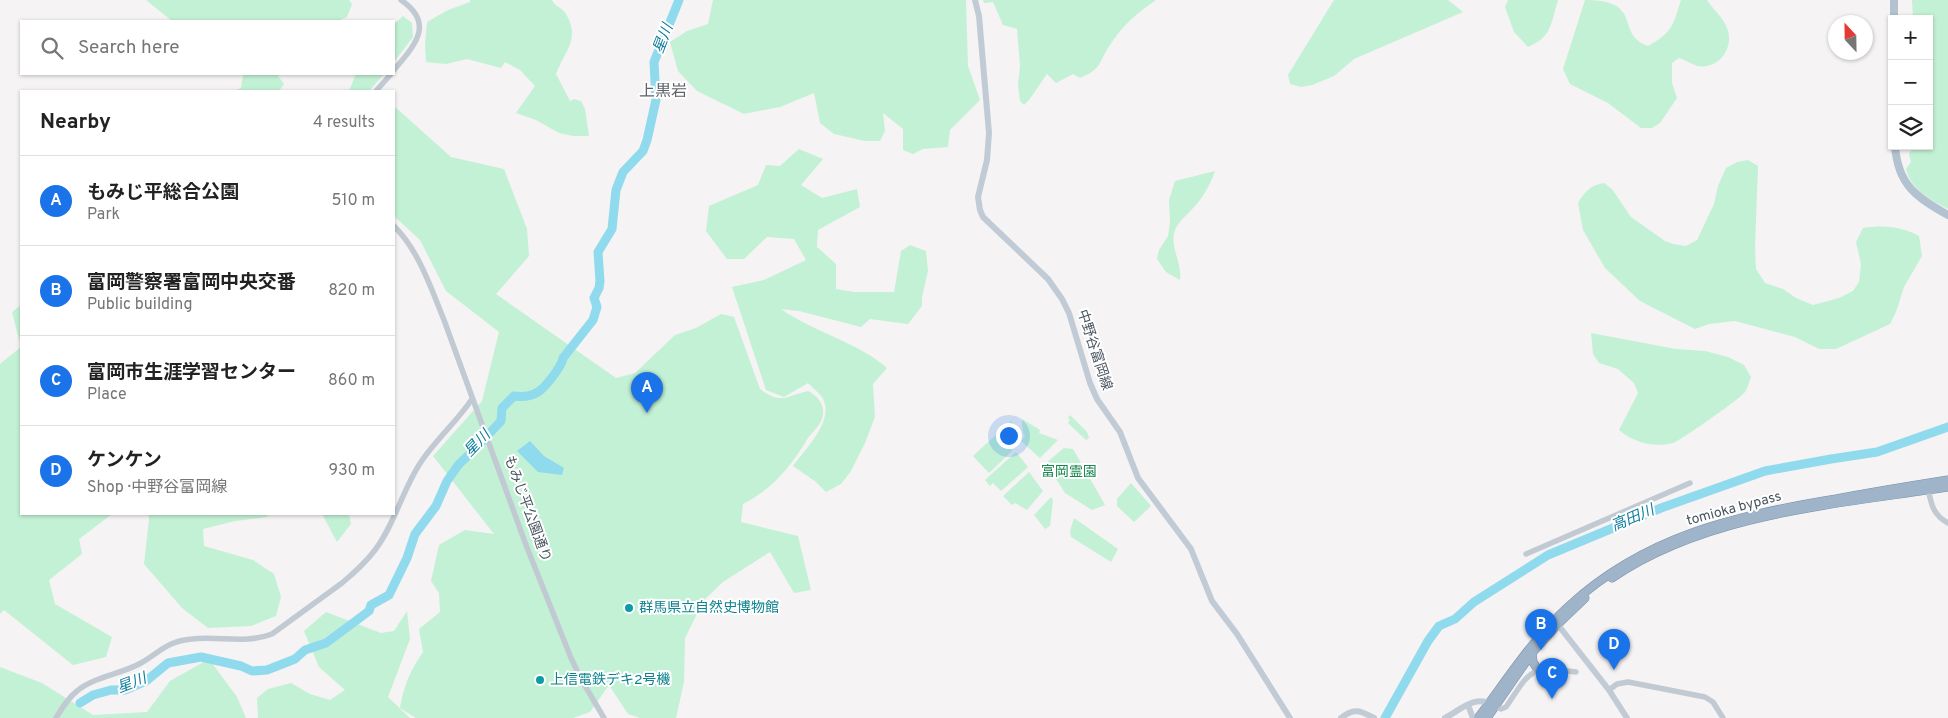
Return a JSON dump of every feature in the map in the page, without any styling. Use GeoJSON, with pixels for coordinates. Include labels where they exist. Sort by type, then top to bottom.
{"type":"FeatureCollection","features":[{"type":"Feature","properties":{"kind":"highway","name":"tomioka bypass"},"geometry":{"type":"LineString","coordinates":[[1928,487],[1948,480]]}},
{"type":"Feature","properties":{"kind":"highway","name":"tomioka bypass"},"geometry":{"type":"LineString","coordinates":[[1487,718],[1492,705],[1528,650],[1584,593],[1616,569],[1648,550],[1683,535],[1724,522],[1770,511],[1928,487],[1948,487]]}},
{"type":"Feature","properties":{"kind":"highway","name":"tomioka bypass"},"geometry":{"type":"LineString","coordinates":[[1478,718],[1492,705],[1556,622]]}},
{"type":"Feature","properties":{"kind":"highway"},"geometry":{"type":"LineString","coordinates":[[1532,654],[1533,662],[1538,670]]}},
{"type":"Feature","properties":{"kind":"main road","name":"中野谷富岡線"},"geometry":{"type":"LineString","coordinates":[[975,0],[979,16],[989,138],[986,167],[978,197],[983,217],[1053,285],[1062,298],[1069,313],[1090,384],[1097,399],[1120,432],[1138,478],[1191,549],[1212,601],[1237,634],[1290,718]]}},
{"type":"Feature","properties":{"kind":"main road"},"geometry":{"type":"LineString","coordinates":[[1894,0],[1894,15]]}},
{"type":"Feature","properties":{"kind":"main road"},"geometry":{"type":"LineString","coordinates":[[1895,150],[1896,160],[1907,186],[1918,197],[1948,215]]}},
{"type":"Feature","properties":{"kind":"main road"},"geometry":{"type":"LineString","coordinates":[[1556,622],[1609,690],[1627,718]]}},
{"type":"Feature","properties":{"kind":"main road"},"geometry":{"type":"LineString","coordinates":[[1445,718],[1481,700],[1492,705]]}},
{"type":"Feature","properties":{"kind":"main road"},"geometry":{"type":"LineString","coordinates":[[1468,705],[1473,718]]}},
{"type":"Feature","properties":{"kind":"main road"},"geometry":{"type":"LineString","coordinates":[[1341,718],[1351,710],[1357,710],[1374,718]]}},
{"type":"Feature","properties":{"kind":"street"},"geometry":{"type":"LineString","coordinates":[[395,69],[415,41],[420,24],[418,15],[401,0]]}},
{"type":"Feature","properties":{"kind":"street"},"geometry":{"type":"LineString","coordinates":[[377,90],[390,75]]}},
{"type":"Feature","properties":{"kind":"street","name":"もみじ平公園通り"},"geometry":{"type":"LineString","coordinates":[[395,227],[412,251],[432,290],[526,545],[571,658],[604,718]]}},
{"type":"Feature","properties":{"kind":"street"},"geometry":{"type":"LineString","coordinates":[[395,513],[419,464],[428,451],[453,425],[472,399]]}},
{"type":"Feature","properties":{"kind":"street"},"geometry":{"type":"LineString","coordinates":[[1526,554],[1690,483]]}},
{"type":"Feature","properties":{"kind":"street"},"geometry":{"type":"LineString","coordinates":[[1928,487],[1931,506],[1934,512],[1948,523]]}},
{"type":"Feature","properties":{"kind":"street"},"geometry":{"type":"LineString","coordinates":[[56,718],[77,690],[140,664],[174,642],[206,638],[238,640],[262,638],[272,634],[352,574],[375,550],[394,515]]}},
{"type":"Feature","properties":{"kind":"street"},"geometry":{"type":"LineString","coordinates":[[1492,705],[1501,708],[1506,707],[1529,675],[1538,670],[1554,669],[1576,672]]}},
{"type":"Feature","properties":{"kind":"street"},"geometry":{"type":"LineString","coordinates":[[1609,690],[1617,684],[1628,682],[1698,695],[1710,700],[1723,718]]}},
{"type":"Feature","properties":{"kind":"green space"},"geometry":{"type":"Polygon","coordinates":[[[146,0],[349,0],[352,4],[347,17],[340,20],[171,20],[146,0]]]}},
{"type":"Feature","properties":{"kind":"green space"},"geometry":{"type":"Polygon","coordinates":[[[470,0],[552,0],[564,12],[570,23],[572,38],[556,74],[570,101],[574,99],[581,101],[585,109],[589,136],[573,136],[559,133],[536,120],[516,113],[535,86],[520,70],[505,62],[501,68],[467,59],[446,64],[426,62],[427,22],[448,10],[470,2],[470,0]]]}},
{"type":"Feature","properties":{"kind":"green space"},"geometry":{"type":"Polygon","coordinates":[[[713,0],[966,0],[968,66],[980,100],[950,130],[948,147],[923,149],[913,154],[903,150],[903,129],[883,113],[885,131],[880,141],[865,141],[834,134],[820,123],[814,93],[780,107],[744,114],[697,91],[678,71],[670,42],[687,31],[708,24],[713,0]]]}},
{"type":"Feature","properties":{"kind":"green space"},"geometry":{"type":"Polygon","coordinates":[[[983,0],[1156,0],[1136,15],[1114,38],[1099,65],[1092,72],[1080,78],[1073,74],[1056,83],[1047,74],[1024,105],[1020,101],[1018,85],[1020,66],[1017,29],[1003,25],[993,2],[984,3],[983,0]]]}},
{"type":"Feature","properties":{"kind":"green space"},"geometry":{"type":"Polygon","coordinates":[[[1334,0],[1448,0],[1463,12],[1354,59],[1334,76],[1312,85],[1301,87],[1290,84],[1288,75],[1334,0]]]}},
{"type":"Feature","properties":{"kind":"green space"},"geometry":{"type":"Polygon","coordinates":[[[1508,0],[1558,0],[1552,22],[1542,39],[1528,47],[1514,32],[1505,7],[1508,0]]]}},
{"type":"Feature","properties":{"kind":"green space"},"geometry":{"type":"Polygon","coordinates":[[[1585,0],[1604,1],[1615,5],[1622,11],[1632,34],[1638,41],[1648,46],[1663,36],[1671,27],[1681,0],[1707,0],[1726,25],[1729,43],[1723,56],[1712,64],[1697,66],[1679,58],[1672,63],[1672,83],[1677,98],[1660,123],[1652,128],[1641,128],[1608,103],[1570,84],[1563,69],[1585,0]]]}},
{"type":"Feature","properties":{"kind":"green space"},"geometry":{"type":"Polygon","coordinates":[[[1912,0],[1948,0],[1948,209],[1922,193],[1912,183],[1906,169],[1911,162],[1909,154],[1912,150],[1933,150],[1933,15],[1913,15],[1912,0]]]}},
{"type":"Feature","properties":{"kind":"green space"},"geometry":{"type":"Polygon","coordinates":[[[403,16],[412,23],[413,37],[395,61],[395,23],[403,16]]]}},
{"type":"Feature","properties":{"kind":"green space"},"geometry":{"type":"Polygon","coordinates":[[[243,75],[280,75],[278,76],[284,84],[280,90],[237,90],[241,88],[243,75]]]}},
{"type":"Feature","properties":{"kind":"green space"},"geometry":{"type":"Polygon","coordinates":[[[356,75],[383,75],[370,90],[349,90],[356,75]]]}},
{"type":"Feature","properties":{"kind":"green space"},"geometry":{"type":"Polygon","coordinates":[[[395,107],[451,157],[504,169],[527,229],[529,256],[496,294],[616,378],[635,373],[675,335],[696,328],[721,314],[734,317],[760,389],[767,394],[779,398],[808,391],[822,404],[823,413],[819,425],[780,476],[754,498],[743,504],[741,522],[798,536],[811,590],[794,593],[770,552],[723,582],[704,600],[685,638],[684,682],[676,718],[640,718],[628,714],[609,685],[590,712],[573,718],[416,718],[400,708],[408,679],[423,652],[419,629],[440,612],[439,593],[431,581],[439,545],[465,530],[494,534],[433,456],[482,401],[499,332],[446,291],[420,240],[395,217],[395,107]]]}},
{"type":"Feature","properties":{"kind":"green space"},"geometry":{"type":"Polygon","coordinates":[[[799,149],[823,159],[801,185],[822,198],[857,189],[860,207],[818,230],[817,247],[836,264],[836,289],[854,292],[894,292],[901,251],[910,245],[926,251],[928,271],[922,297],[922,306],[908,324],[870,319],[861,327],[799,311],[781,309],[863,351],[887,368],[873,384],[875,417],[865,443],[851,471],[841,484],[826,492],[816,482],[793,466],[811,443],[822,424],[825,406],[822,397],[808,383],[784,397],[766,390],[732,287],[764,280],[806,260],[794,239],[767,237],[744,259],[727,259],[706,231],[709,206],[758,185],[766,165],[780,166],[799,149]]]}},
{"type":"Feature","properties":{"kind":"green space"},"geometry":{"type":"Polygon","coordinates":[[[1748,160],[1758,166],[1756,269],[1765,283],[1783,289],[1796,298],[1813,305],[1839,298],[1853,291],[1859,282],[1861,264],[1856,242],[1863,228],[1892,227],[1919,236],[1922,256],[1904,287],[1890,324],[1836,349],[1819,349],[1795,337],[1735,321],[1709,324],[1695,329],[1640,301],[1605,268],[1583,230],[1578,203],[1589,189],[1604,183],[1612,189],[1631,217],[1665,241],[1686,246],[1697,240],[1714,204],[1718,186],[1726,168],[1737,162],[1748,160]]]}},
{"type":"Feature","properties":{"kind":"green space"},"geometry":{"type":"Polygon","coordinates":[[[1215,171],[1202,197],[1175,229],[1173,239],[1180,280],[1166,272],[1157,259],[1159,250],[1168,236],[1170,222],[1169,200],[1175,181],[1215,171]]]}},
{"type":"Feature","properties":{"kind":"green space"},"geometry":{"type":"Polygon","coordinates":[[[20,306],[20,343],[12,312],[20,306]]]}},
{"type":"Feature","properties":{"kind":"green space"},"geometry":{"type":"Polygon","coordinates":[[[1591,333],[1676,349],[1705,351],[1728,357],[1744,365],[1751,377],[1745,392],[1741,396],[1678,440],[1673,443],[1658,445],[1644,443],[1631,438],[1619,430],[1638,393],[1634,383],[1618,369],[1599,363],[1593,354],[1591,333]]]}},
{"type":"Feature","properties":{"kind":"green space"},"geometry":{"type":"Polygon","coordinates":[[[20,348],[20,515],[111,515],[79,539],[82,554],[49,580],[55,604],[112,637],[106,657],[73,665],[4,610],[0,614],[0,364],[20,348]]]}},
{"type":"Feature","properties":{"kind":"green space"},"geometry":{"type":"Polygon","coordinates":[[[1070,415],[1087,432],[1089,438],[1086,440],[1068,423],[1070,415]]]}},
{"type":"Feature","properties":{"kind":"green space"},"geometry":{"type":"Polygon","coordinates":[[[1022,419],[1040,430],[1039,433],[1058,440],[1040,458],[1021,441],[1025,435],[1023,433],[1022,419]]]}},
{"type":"Feature","properties":{"kind":"green space"},"geometry":{"type":"Polygon","coordinates":[[[1011,421],[1014,425],[1012,451],[989,473],[973,456],[1011,421]]]}},
{"type":"Feature","properties":{"kind":"green space","name":"富岡霊園"},"geometry":{"type":"Polygon","coordinates":[[[1064,448],[1073,449],[1105,505],[1092,510],[1065,493],[1046,463],[1064,448]]]}},
{"type":"Feature","properties":{"kind":"green space"},"geometry":{"type":"Polygon","coordinates":[[[1016,452],[1028,467],[1001,491],[993,483],[990,486],[985,480],[1016,452]]]}},
{"type":"Feature","properties":{"kind":"green space"},"geometry":{"type":"Polygon","coordinates":[[[1029,472],[1043,491],[1027,510],[1015,503],[1012,505],[1003,496],[1029,472]]]}},
{"type":"Feature","properties":{"kind":"green space"},"geometry":{"type":"Polygon","coordinates":[[[1131,483],[1151,506],[1134,522],[1117,506],[1117,499],[1131,483]]]}},
{"type":"Feature","properties":{"kind":"green space"},"geometry":{"type":"Polygon","coordinates":[[[1051,497],[1053,500],[1050,526],[1045,529],[1034,515],[1051,497]]]}},
{"type":"Feature","properties":{"kind":"green space"},"geometry":{"type":"Polygon","coordinates":[[[148,515],[268,515],[267,517],[235,521],[203,529],[204,546],[253,560],[274,574],[281,597],[276,616],[251,626],[208,628],[182,608],[144,564],[148,515]]]}},
{"type":"Feature","properties":{"kind":"green space"},"geometry":{"type":"Polygon","coordinates":[[[323,515],[349,515],[351,524],[337,542],[323,515]]]}},
{"type":"Feature","properties":{"kind":"green space"},"geometry":{"type":"Polygon","coordinates":[[[1074,518],[1118,549],[1111,562],[1071,537],[1070,531],[1074,518]]]}},
{"type":"Feature","properties":{"kind":"green space"},"geometry":{"type":"Polygon","coordinates":[[[407,611],[410,639],[388,697],[410,718],[258,718],[257,698],[268,689],[291,683],[310,694],[330,700],[345,690],[319,667],[304,631],[326,612],[381,633],[394,631],[407,611]]]}},
{"type":"Feature","properties":{"kind":"green space"},"geometry":{"type":"Polygon","coordinates":[[[209,659],[237,697],[246,718],[0,718],[0,667],[42,683],[93,715],[147,712],[170,681],[209,659]]]}},
{"type":"Feature","properties":{"kind":"water"},"geometry":{"type":"Polygon","coordinates":[[[530,441],[544,456],[564,468],[562,475],[538,472],[517,451],[530,441]]]}},
{"type":"Feature","properties":{"kind":"waterway","name":"星川"},"geometry":{"type":"LineString","coordinates":[[80,703],[93,695],[111,690],[125,690],[146,681],[168,663],[201,657],[241,666],[252,671],[267,670],[295,659],[305,650],[326,643],[369,611],[371,605],[389,595],[407,558],[415,534],[436,506],[447,481],[459,464],[501,421],[502,408],[514,396],[528,396],[539,392],[543,388],[556,372],[563,358],[593,320],[597,307],[594,298],[600,281],[598,252],[612,229],[616,190],[623,172],[643,151],[647,140],[656,100],[654,62],[679,0]]}},
{"type":"Feature","properties":{"kind":"waterway","name":"高田川"},"geometry":{"type":"LineString","coordinates":[[1385,718],[1428,641],[1439,626],[1455,619],[1474,602],[1548,555],[1661,508],[1765,471],[1877,452],[1948,427]]}},
{"type":"Feature","properties":{"kind":"place","name":"もみじ平総合公園"},"geometry":{"type":"Point","coordinates":[647,413]}},
{"type":"Feature","properties":{"kind":"place","name":"群馬県立自然史博物館"},"geometry":{"type":"Point","coordinates":[629,608]}},
{"type":"Feature","properties":{"kind":"place","name":"富岡警察署富岡中央交番"},"geometry":{"type":"Point","coordinates":[1541,650]}},
{"type":"Feature","properties":{"kind":"place","name":"ケンケン"},"geometry":{"type":"Point","coordinates":[1614,670]}},
{"type":"Feature","properties":{"kind":"place","name":"上信電鉄デキ2号機"},"geometry":{"type":"Point","coordinates":[540,680]}},
{"type":"Feature","properties":{"kind":"place","name":"富岡市生涯学習センター"},"geometry":{"type":"Point","coordinates":[1552,699]}},
{"type":"Feature","properties":{"kind":"district","name":"上黒岩"},"geometry":{"type":"Point","coordinates":[663,92]}}]}
